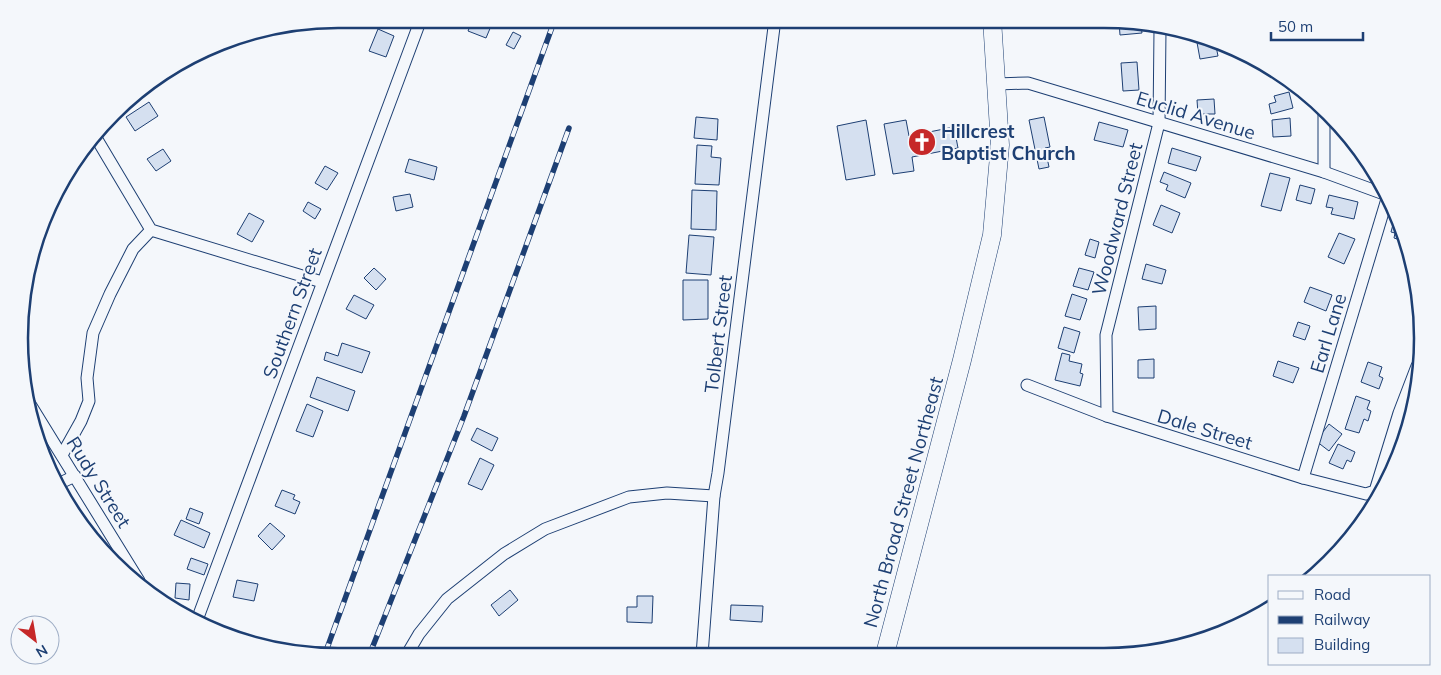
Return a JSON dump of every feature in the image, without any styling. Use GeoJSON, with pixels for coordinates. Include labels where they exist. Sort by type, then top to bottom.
{"type":"FeatureCollection","features":[{"type":"Feature","properties":{"kind":"main road","name":"North Broad Street Northeast"},"geometry":{"type":"LineString","coordinates":[[887,648],[937,449],[962,360],[992,235],[1000,146],[993,28]]}},
{"type":"Feature","properties":{"kind":"street","name":"Southern Street"},"geometry":{"type":"LineString","coordinates":[[199,615],[418,28]]}},
{"type":"Feature","properties":{"kind":"street","name":"Tolbert Street"},"geometry":{"type":"LineString","coordinates":[[703,648],[714,496],[773,28]]}},
{"type":"Feature","properties":{"kind":"street","name":"Woodward Street"},"geometry":{"type":"LineString","coordinates":[[1107,416],[1106,335],[1159,123],[1160,32]]}},
{"type":"Feature","properties":{"kind":"street","name":"Euclid Avenue"},"geometry":{"type":"LineString","coordinates":[[996,84],[1028,83],[1324,172],[1377,191]]}},
{"type":"Feature","properties":{"kind":"street"},"geometry":{"type":"LineString","coordinates":[[1324,119],[1324,172]]}},
{"type":"Feature","properties":{"kind":"street"},"geometry":{"type":"LineString","coordinates":[[98,141],[151,230],[322,282]]}},
{"type":"Feature","properties":{"kind":"street","name":"Earl Lane"},"geometry":{"type":"LineString","coordinates":[[1303,478],[1385,207]]}},
{"type":"Feature","properties":{"kind":"street"},"geometry":{"type":"LineString","coordinates":[[62,455],[81,421],[88,401],[88,356],[93,333],[133,249],[151,230]]}},
{"type":"Feature","properties":{"kind":"street","name":"Dale Street"},"geometry":{"type":"LineString","coordinates":[[1027,385],[1107,416],[1303,478],[1366,494],[1372,492]]}},
{"type":"Feature","properties":{"kind":"street","name":"Dale Street"},"geometry":{"type":"LineString","coordinates":[[1378,482],[1410,385]]}},
{"type":"Feature","properties":{"kind":"street","name":"Rudy Street"},"geometry":{"type":"LineString","coordinates":[[38,416],[133,571]]}},
{"type":"Feature","properties":{"kind":"street"},"geometry":{"type":"LineString","coordinates":[[63,482],[75,476]]}},
{"type":"Feature","properties":{"kind":"street"},"geometry":{"type":"LineString","coordinates":[[411,648],[419,634],[447,599],[504,554],[545,528],[629,497],[667,493],[714,496]]}},
{"type":"Feature","properties":{"kind":"building"},"geometry":{"type":"Polygon","coordinates":[[[469,28],[490,28],[486,38],[468,31],[469,28]]]}},
{"type":"Feature","properties":{"kind":"building"},"geometry":{"type":"Polygon","coordinates":[[[1119,28],[1142,30],[1142,33],[1120,35],[1119,28]]]}},
{"type":"Feature","properties":{"kind":"building"},"geometry":{"type":"Polygon","coordinates":[[[378,29],[394,36],[386,57],[369,51],[378,29]]]}},
{"type":"Feature","properties":{"kind":"building"},"geometry":{"type":"Polygon","coordinates":[[[513,32],[521,36],[514,49],[506,45],[513,32]]]}},
{"type":"Feature","properties":{"kind":"building"},"geometry":{"type":"Polygon","coordinates":[[[1197,42],[1217,49],[1218,56],[1200,59],[1197,42]]]}},
{"type":"Feature","properties":{"kind":"building"},"geometry":{"type":"Polygon","coordinates":[[[1137,62],[1139,90],[1123,91],[1121,63],[1137,62]]]}},
{"type":"Feature","properties":{"kind":"building"},"geometry":{"type":"Polygon","coordinates":[[[1289,92],[1293,108],[1271,114],[1269,104],[1276,102],[1274,96],[1289,92]]]}},
{"type":"Feature","properties":{"kind":"building"},"geometry":{"type":"Polygon","coordinates":[[[1214,99],[1215,114],[1198,114],[1197,100],[1214,99]]]}},
{"type":"Feature","properties":{"kind":"building"},"geometry":{"type":"Polygon","coordinates":[[[149,102],[158,116],[135,131],[126,117],[149,102]]]}},
{"type":"Feature","properties":{"kind":"building"},"geometry":{"type":"Polygon","coordinates":[[[696,117],[718,119],[717,140],[694,138],[696,117]]]}},
{"type":"Feature","properties":{"kind":"building"},"geometry":{"type":"Polygon","coordinates":[[[1044,117],[1050,147],[1045,148],[1049,167],[1039,169],[1029,120],[1044,117]]]}},
{"type":"Feature","properties":{"kind":"building"},"geometry":{"type":"Polygon","coordinates":[[[1290,118],[1291,136],[1273,137],[1272,120],[1290,118]]]}},
{"type":"Feature","properties":{"kind":"building"},"geometry":{"type":"Polygon","coordinates":[[[866,120],[875,175],[846,180],[837,126],[866,120]]]}},
{"type":"Feature","properties":{"kind":"building","name":"Hillcrest Baptist Church"},"geometry":{"type":"Polygon","coordinates":[[[906,120],[909,136],[954,127],[958,148],[912,157],[914,171],[893,174],[884,124],[906,120]]]}},
{"type":"Feature","properties":{"kind":"building"},"geometry":{"type":"Polygon","coordinates":[[[1099,122],[1128,130],[1123,147],[1094,140],[1099,122]]]}},
{"type":"Feature","properties":{"kind":"building"},"geometry":{"type":"Polygon","coordinates":[[[697,145],[712,146],[711,157],[721,158],[719,185],[695,184],[697,145]]]}},
{"type":"Feature","properties":{"kind":"building"},"geometry":{"type":"Polygon","coordinates":[[[1172,148],[1201,157],[1196,171],[1168,163],[1172,148]]]}},
{"type":"Feature","properties":{"kind":"building"},"geometry":{"type":"Polygon","coordinates":[[[163,149],[171,161],[156,171],[147,159],[163,149]]]}},
{"type":"Feature","properties":{"kind":"building"},"geometry":{"type":"Polygon","coordinates":[[[409,159],[437,167],[434,180],[405,172],[409,159]]]}},
{"type":"Feature","properties":{"kind":"building"},"geometry":{"type":"Polygon","coordinates":[[[325,166],[338,173],[327,190],[315,183],[325,166]]]}},
{"type":"Feature","properties":{"kind":"building"},"geometry":{"type":"Polygon","coordinates":[[[1164,172],[1191,183],[1185,198],[1166,190],[1168,185],[1160,182],[1164,172]]]}},
{"type":"Feature","properties":{"kind":"building"},"geometry":{"type":"Polygon","coordinates":[[[1270,173],[1290,178],[1281,211],[1261,206],[1270,173]]]}},
{"type":"Feature","properties":{"kind":"building"},"geometry":{"type":"Polygon","coordinates":[[[1300,185],[1315,189],[1311,204],[1296,200],[1300,185]]]}},
{"type":"Feature","properties":{"kind":"building"},"geometry":{"type":"Polygon","coordinates":[[[692,190],[717,191],[716,230],[691,229],[692,190]]]}},
{"type":"Feature","properties":{"kind":"building"},"geometry":{"type":"Polygon","coordinates":[[[410,194],[413,207],[396,211],[393,197],[410,194]]]}},
{"type":"Feature","properties":{"kind":"building"},"geometry":{"type":"Polygon","coordinates":[[[1329,195],[1358,202],[1354,219],[1331,214],[1333,208],[1326,207],[1329,195]]]}},
{"type":"Feature","properties":{"kind":"building"},"geometry":{"type":"Polygon","coordinates":[[[308,202],[321,209],[315,219],[303,211],[308,202]]]}},
{"type":"Feature","properties":{"kind":"building"},"geometry":{"type":"Polygon","coordinates":[[[1161,205],[1180,213],[1172,233],[1153,225],[1161,205]]]}},
{"type":"Feature","properties":{"kind":"building"},"geometry":{"type":"Polygon","coordinates":[[[249,213],[264,221],[252,242],[237,234],[249,213]]]}},
{"type":"Feature","properties":{"kind":"building"},"geometry":{"type":"Polygon","coordinates":[[[1393,226],[1397,239],[1394,238],[1395,233],[1391,232],[1393,226]]]}},
{"type":"Feature","properties":{"kind":"building"},"geometry":{"type":"Polygon","coordinates":[[[1339,233],[1355,239],[1344,264],[1328,257],[1339,233]]]}},
{"type":"Feature","properties":{"kind":"building"},"geometry":{"type":"Polygon","coordinates":[[[689,235],[714,237],[711,275],[686,273],[689,235]]]}},
{"type":"Feature","properties":{"kind":"building"},"geometry":{"type":"Polygon","coordinates":[[[1090,239],[1099,242],[1095,258],[1085,255],[1090,239]]]}},
{"type":"Feature","properties":{"kind":"building"},"geometry":{"type":"Polygon","coordinates":[[[1146,264],[1166,270],[1162,284],[1142,279],[1146,264]]]}},
{"type":"Feature","properties":{"kind":"building"},"geometry":{"type":"Polygon","coordinates":[[[374,268],[386,279],[376,290],[364,278],[374,268]]]}},
{"type":"Feature","properties":{"kind":"building"},"geometry":{"type":"Polygon","coordinates":[[[1079,268],[1094,272],[1088,290],[1073,286],[1079,268]]]}},
{"type":"Feature","properties":{"kind":"building"},"geometry":{"type":"Polygon","coordinates":[[[683,280],[708,280],[708,319],[683,320],[683,280]]]}},
{"type":"Feature","properties":{"kind":"building"},"geometry":{"type":"Polygon","coordinates":[[[1310,287],[1332,295],[1326,311],[1304,302],[1310,287]]]}},
{"type":"Feature","properties":{"kind":"building"},"geometry":{"type":"Polygon","coordinates":[[[1072,294],[1087,299],[1080,320],[1065,316],[1072,294]]]}},
{"type":"Feature","properties":{"kind":"building"},"geometry":{"type":"Polygon","coordinates":[[[354,295],[374,305],[366,319],[346,309],[354,295]]]}},
{"type":"Feature","properties":{"kind":"building"},"geometry":{"type":"Polygon","coordinates":[[[1156,306],[1156,329],[1139,330],[1138,307],[1156,306]]]}},
{"type":"Feature","properties":{"kind":"building"},"geometry":{"type":"Polygon","coordinates":[[[1298,322],[1310,326],[1305,340],[1293,336],[1298,322]]]}},
{"type":"Feature","properties":{"kind":"building"},"geometry":{"type":"Polygon","coordinates":[[[1064,327],[1080,332],[1074,353],[1058,348],[1064,327]]]}},
{"type":"Feature","properties":{"kind":"building"},"geometry":{"type":"Polygon","coordinates":[[[342,343],[370,352],[362,373],[324,360],[326,352],[338,356],[342,343]]]}},
{"type":"Feature","properties":{"kind":"building"},"geometry":{"type":"Polygon","coordinates":[[[1062,353],[1070,355],[1069,361],[1082,364],[1080,373],[1083,374],[1080,386],[1055,380],[1062,353]]]}},
{"type":"Feature","properties":{"kind":"building"},"geometry":{"type":"Polygon","coordinates":[[[1154,359],[1154,378],[1138,378],[1138,360],[1154,359]]]}},
{"type":"Feature","properties":{"kind":"building"},"geometry":{"type":"Polygon","coordinates":[[[1278,361],[1299,368],[1293,383],[1273,376],[1278,361]]]}},
{"type":"Feature","properties":{"kind":"building"},"geometry":{"type":"Polygon","coordinates":[[[1368,362],[1382,367],[1379,376],[1383,378],[1379,389],[1361,382],[1368,362]]]}},
{"type":"Feature","properties":{"kind":"building"},"geometry":{"type":"Polygon","coordinates":[[[317,377],[355,391],[348,411],[310,397],[317,377]]]}},
{"type":"Feature","properties":{"kind":"building"},"geometry":{"type":"Polygon","coordinates":[[[1356,396],[1370,401],[1367,409],[1371,411],[1368,421],[1364,419],[1359,433],[1345,429],[1356,396]]]}},
{"type":"Feature","properties":{"kind":"building"},"geometry":{"type":"Polygon","coordinates":[[[307,404],[323,411],[313,437],[296,431],[307,404]]]}},
{"type":"Feature","properties":{"kind":"building"},"geometry":{"type":"Polygon","coordinates":[[[1329,424],[1342,434],[1329,451],[1316,441],[1329,424]]]}},
{"type":"Feature","properties":{"kind":"building"},"geometry":{"type":"Polygon","coordinates":[[[477,428],[498,438],[492,451],[471,440],[477,428]]]}},
{"type":"Feature","properties":{"kind":"building"},"geometry":{"type":"Polygon","coordinates":[[[1338,444],[1355,452],[1351,462],[1347,460],[1343,469],[1329,463],[1338,444]]]}},
{"type":"Feature","properties":{"kind":"building"},"geometry":{"type":"Polygon","coordinates":[[[480,458],[494,465],[482,490],[468,484],[480,458]]]}},
{"type":"Feature","properties":{"kind":"building"},"geometry":{"type":"Polygon","coordinates":[[[282,490],[295,495],[293,499],[300,502],[295,514],[275,506],[282,490]]]}},
{"type":"Feature","properties":{"kind":"building"},"geometry":{"type":"Polygon","coordinates":[[[190,508],[203,513],[199,524],[186,519],[190,508]]]}},
{"type":"Feature","properties":{"kind":"building"},"geometry":{"type":"Polygon","coordinates":[[[181,520],[210,533],[204,548],[174,535],[181,520]]]}},
{"type":"Feature","properties":{"kind":"building"},"geometry":{"type":"Polygon","coordinates":[[[270,523],[285,536],[272,550],[258,536],[270,523]]]}},
{"type":"Feature","properties":{"kind":"building"},"geometry":{"type":"Polygon","coordinates":[[[191,558],[208,564],[204,575],[187,569],[191,558]]]}},
{"type":"Feature","properties":{"kind":"building"},"geometry":{"type":"Polygon","coordinates":[[[237,580],[258,584],[254,601],[233,597],[237,580]]]}},
{"type":"Feature","properties":{"kind":"building"},"geometry":{"type":"Polygon","coordinates":[[[176,583],[190,584],[189,600],[175,598],[176,583]]]}},
{"type":"Feature","properties":{"kind":"building"},"geometry":{"type":"Polygon","coordinates":[[[510,590],[518,600],[499,616],[491,605],[510,590]]]}},
{"type":"Feature","properties":{"kind":"building"},"geometry":{"type":"Polygon","coordinates":[[[637,596],[653,596],[652,623],[627,622],[627,607],[637,607],[637,596]]]}},
{"type":"Feature","properties":{"kind":"building"},"geometry":{"type":"Polygon","coordinates":[[[731,605],[763,606],[762,622],[730,620],[731,605]]]}},
{"type":"Feature","properties":{"kind":"railway"},"geometry":{"type":"LineString","coordinates":[[327,647],[552,28]]}},
{"type":"Feature","properties":{"kind":"railway"},"geometry":{"type":"LineString","coordinates":[[372,648],[464,416],[569,128]]}},
{"type":"Feature","properties":{"kind":"place","name":"Hillcrest Baptist Church"},"geometry":{"type":"Point","coordinates":[922,142]}}]}
